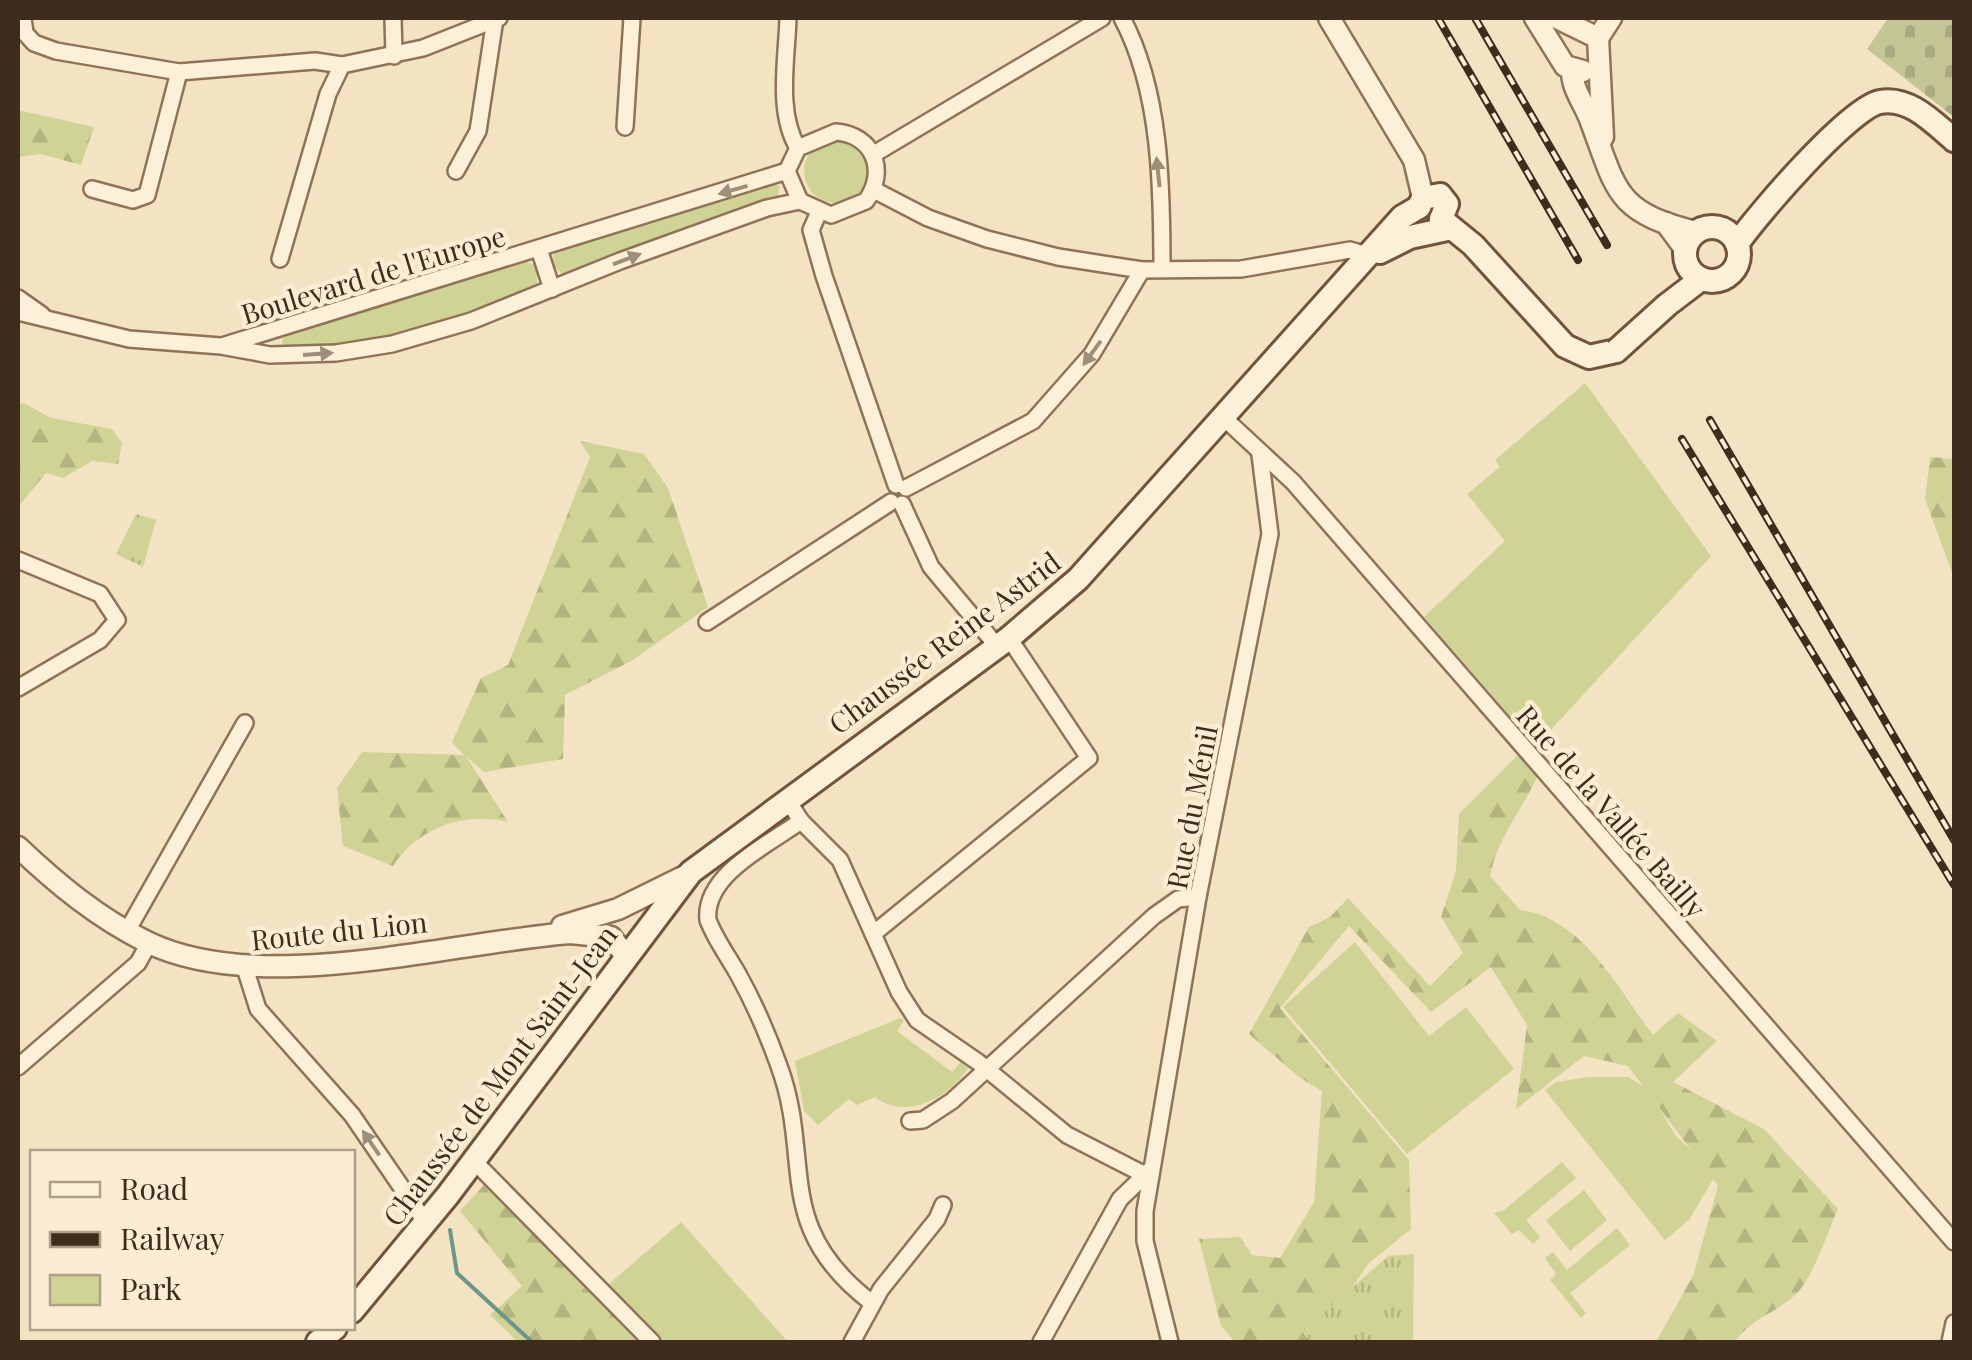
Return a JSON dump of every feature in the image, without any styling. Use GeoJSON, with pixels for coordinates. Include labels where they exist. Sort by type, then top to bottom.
{"type":"FeatureCollection","features":[{"type":"Feature","properties":{"kind":"main road"},"geometry":{"type":"LineString","coordinates":[[1732,238],[1857,114],[1880,102],[1904,104],[1920,112],[1954,140]]}},
{"type":"Feature","properties":{"kind":"main road","name":"Chaussée Reine Astrid"},"geometry":{"type":"LineString","coordinates":[[1371,256],[1410,237],[1435,211]]}},
{"type":"Feature","properties":{"kind":"main road","name":"Chaussée Reine Astrid"},"geometry":{"type":"LineString","coordinates":[[691,872],[786,798],[1003,642],[1078,580],[1402,217],[1435,211]]}},
{"type":"Feature","properties":{"kind":"main road"},"geometry":{"type":"LineString","coordinates":[[1435,211],[1460,217],[1566,332],[1613,344],[1663,299],[1711,228],[1732,238]]}},
{"type":"Feature","properties":{"kind":"main road"},"geometry":{"type":"LineString","coordinates":[[1692,257],[1716,281],[1729,275],[1737,263],[1732,238]]}},
{"type":"Feature","properties":{"kind":"main road","name":"Chaussée de Mont Saint-Jean"},"geometry":{"type":"LineString","coordinates":[[355,1307],[426,1223],[691,872]]}},
{"type":"Feature","properties":{"kind":"street"},"geometry":{"type":"LineString","coordinates":[[23,18],[25,33],[34,43],[56,51],[180,72],[316,61],[342,66],[394,56],[497,18],[478,131],[456,171]]}},
{"type":"Feature","properties":{"kind":"street"},"geometry":{"type":"LineString","coordinates":[[393,18],[394,56]]}},
{"type":"Feature","properties":{"kind":"street"},"geometry":{"type":"LineString","coordinates":[[625,126],[632,18]]}},
{"type":"Feature","properties":{"kind":"street"},"geometry":{"type":"LineString","coordinates":[[788,18],[786,106],[791,136],[798,148]]}},
{"type":"Feature","properties":{"kind":"street"},"geometry":{"type":"LineString","coordinates":[[874,154],[1102,18]]}},
{"type":"Feature","properties":{"kind":"street"},"geometry":{"type":"LineString","coordinates":[[1122,18],[1144,79],[1155,135],[1162,270]]}},
{"type":"Feature","properties":{"kind":"street"},"geometry":{"type":"LineString","coordinates":[[1329,18],[1414,160],[1435,211]]}},
{"type":"Feature","properties":{"kind":"street"},"geometry":{"type":"LineString","coordinates":[[1341,18],[1440,186],[1435,211]]}},
{"type":"Feature","properties":{"kind":"street"},"geometry":{"type":"LineString","coordinates":[[1534,18],[1572,71],[1574,88],[1620,194],[1666,223],[1692,257]]}},
{"type":"Feature","properties":{"kind":"street"},"geometry":{"type":"LineString","coordinates":[[1572,71],[1588,70],[1611,18]]}},
{"type":"Feature","properties":{"kind":"street"},"geometry":{"type":"LineString","coordinates":[[1558,50],[1565,23],[1591,32],[1599,48],[1601,154]]}},
{"type":"Feature","properties":{"kind":"street"},"geometry":{"type":"LineString","coordinates":[[280,258],[328,94],[342,66]]}},
{"type":"Feature","properties":{"kind":"street"},"geometry":{"type":"LineString","coordinates":[[92,190],[133,200],[146,195],[180,72]]}},
{"type":"Feature","properties":{"kind":"street"},"geometry":{"type":"LineString","coordinates":[[836,132],[852,133],[874,154],[874,190],[866,201],[844,214],[819,212],[800,201],[787,171],[798,148],[836,132]]}},
{"type":"Feature","properties":{"kind":"street","name":"Boulevard de l'Europe"},"geometry":{"type":"LineString","coordinates":[[221,346],[787,171]]}},
{"type":"Feature","properties":{"kind":"street"},"geometry":{"type":"LineString","coordinates":[[874,190],[928,218],[988,239],[1058,257],[1142,270],[1241,269],[1319,259],[1350,250],[1371,256]]}},
{"type":"Feature","properties":{"kind":"street","name":"Boulevard de l'Europe"},"geometry":{"type":"LineString","coordinates":[[18,312],[129,340],[221,346],[270,355],[305,355],[392,344],[470,321],[768,208],[800,201]]}},
{"type":"Feature","properties":{"kind":"street"},"geometry":{"type":"LineString","coordinates":[[819,212],[811,230],[824,276],[899,495],[931,567],[1003,642],[1089,758],[873,934]]}},
{"type":"Feature","properties":{"kind":"street","name":"Boulevard de l'Europe"},"geometry":{"type":"LineString","coordinates":[[539,249],[552,289]]}},
{"type":"Feature","properties":{"kind":"street"},"geometry":{"type":"LineString","coordinates":[[1319,259],[1350,279]]}},
{"type":"Feature","properties":{"kind":"street"},"geometry":{"type":"LineString","coordinates":[[707,622],[899,495],[1034,421],[1092,354],[1142,270]]}},
{"type":"Feature","properties":{"kind":"street","name":"Boulevard de l'Europe"},"geometry":{"type":"LineString","coordinates":[[18,298],[45,318]]}},
{"type":"Feature","properties":{"kind":"street","name":"Rue de la Vallée Bailly"},"geometry":{"type":"LineString","coordinates":[[1224,418],[1260,456],[1293,482],[1954,1242]]}},
{"type":"Feature","properties":{"kind":"street","name":"Rue du Ménil"},"geometry":{"type":"LineString","coordinates":[[1170,1342],[1145,1241],[1148,1172],[1270,534],[1260,456]]}},
{"type":"Feature","properties":{"kind":"street"},"geometry":{"type":"LineString","coordinates":[[18,560],[100,594],[117,620],[100,640],[18,688]]}},
{"type":"Feature","properties":{"kind":"street"},"geometry":{"type":"LineString","coordinates":[[127,931],[245,723]]}},
{"type":"Feature","properties":{"kind":"street"},"geometry":{"type":"LineString","coordinates":[[786,798],[800,821],[840,860],[917,1020],[986,1068],[1066,1135],[1148,1172],[1120,1199],[1042,1342]]}},
{"type":"Feature","properties":{"kind":"street"},"geometry":{"type":"LineString","coordinates":[[800,821],[715,886],[707,907],[708,920],[750,995],[782,1074],[797,1188],[808,1224],[841,1274],[872,1303]]}},
{"type":"Feature","properties":{"kind":"street","name":"Route du Lion"},"geometry":{"type":"LineString","coordinates":[[18,847],[77,900],[149,943],[245,968],[305,966],[570,933],[611,937],[626,956]]}},
{"type":"Feature","properties":{"kind":"street","name":"Route du Lion"},"geometry":{"type":"LineString","coordinates":[[521,937],[618,908],[691,872]]}},
{"type":"Feature","properties":{"kind":"street"},"geometry":{"type":"LineString","coordinates":[[910,1121],[938,1112],[1154,916],[1178,899],[1198,896]]}},
{"type":"Feature","properties":{"kind":"street"},"geometry":{"type":"LineString","coordinates":[[618,908],[646,930]]}},
{"type":"Feature","properties":{"kind":"street"},"geometry":{"type":"LineString","coordinates":[[18,1067],[138,963],[149,943]]}},
{"type":"Feature","properties":{"kind":"street"},"geometry":{"type":"LineString","coordinates":[[245,968],[258,1009],[352,1115],[426,1223]]}},
{"type":"Feature","properties":{"kind":"street"},"geometry":{"type":"LineString","coordinates":[[474,1160],[652,1342]]}},
{"type":"Feature","properties":{"kind":"street"},"geometry":{"type":"LineString","coordinates":[[852,1342],[872,1303],[943,1205]]}},
{"type":"Feature","properties":{"kind":"street"},"geometry":{"type":"LineString","coordinates":[[1950,1342],[1954,1323]]}},
{"type":"Feature","properties":{"kind":"green space"},"geometry":{"type":"Polygon","coordinates":[[[1888,18],[1954,18],[1954,117],[1867,49],[1888,18]]]}},
{"type":"Feature","properties":{"kind":"green space"},"geometry":{"type":"Polygon","coordinates":[[[18,110],[94,127],[81,165],[41,154],[18,157],[18,110]]]}},
{"type":"Feature","properties":{"kind":"green space"},"geometry":{"type":"Polygon","coordinates":[[[836,139],[859,148],[868,171],[859,194],[836,203],[813,194],[804,171],[813,148],[836,139]]]}},
{"type":"Feature","properties":{"kind":"green space"},"geometry":{"type":"Polygon","coordinates":[[[770,184],[780,186],[777,198],[564,276],[553,265],[553,255],[561,249],[770,184]]]}},
{"type":"Feature","properties":{"kind":"green space"},"geometry":{"type":"Polygon","coordinates":[[[523,261],[538,266],[537,285],[486,312],[381,339],[287,349],[282,344],[284,334],[523,261]]]}},
{"type":"Feature","properties":{"kind":"green space"},"geometry":{"type":"Polygon","coordinates":[[[1585,383],[1711,556],[1536,746],[1424,617],[1505,541],[1467,494],[1500,467],[1495,460],[1585,383]]]}},
{"type":"Feature","properties":{"kind":"green space"},"geometry":{"type":"Polygon","coordinates":[[[24,403],[51,418],[112,429],[122,443],[118,464],[92,461],[63,478],[46,473],[18,507],[18,405],[24,403]]]}},
{"type":"Feature","properties":{"kind":"green space"},"geometry":{"type":"Polygon","coordinates":[[[580,441],[644,454],[668,488],[708,607],[633,660],[565,695],[563,759],[484,772],[466,756],[508,822],[475,819],[443,826],[415,842],[393,866],[343,846],[337,788],[362,752],[464,755],[452,742],[481,678],[508,665],[590,457],[580,441]]]}},
{"type":"Feature","properties":{"kind":"green space"},"geometry":{"type":"Polygon","coordinates":[[[1930,457],[1954,459],[1954,578],[1925,499],[1930,457]]]}},
{"type":"Feature","properties":{"kind":"green space"},"geometry":{"type":"Polygon","coordinates":[[[136,514],[156,520],[143,567],[116,554],[136,514]]]}},
{"type":"Feature","properties":{"kind":"green space"},"geometry":{"type":"Polygon","coordinates":[[[1522,751],[1540,770],[1499,848],[1490,876],[1520,910],[1562,926],[1580,941],[1612,977],[1653,1035],[1678,1013],[1717,1041],[1673,1082],[1764,1129],[1838,1209],[1814,1266],[1796,1294],[1749,1327],[1735,1342],[1656,1342],[1693,1276],[1718,1186],[1628,1066],[1584,1056],[1516,1109],[1527,1025],[1491,967],[1431,1012],[1349,926],[1280,1008],[1409,1160],[1411,1229],[1369,1263],[1315,1342],[1235,1342],[1221,1326],[1199,1239],[1240,1237],[1252,1255],[1280,1258],[1314,1202],[1322,1091],[1300,1078],[1249,1034],[1309,927],[1330,917],[1348,898],[1430,986],[1463,953],[1441,917],[1456,871],[1459,814],[1522,751]]]}},
{"type":"Feature","properties":{"kind":"green space"},"geometry":{"type":"Polygon","coordinates":[[[1355,942],[1429,1036],[1466,1007],[1514,1069],[1407,1154],[1283,1007],[1355,942]]]}},
{"type":"Feature","properties":{"kind":"green space"},"geometry":{"type":"Polygon","coordinates":[[[900,1018],[904,1020],[897,1031],[952,1072],[961,1062],[968,1068],[960,1079],[938,1097],[913,1106],[887,1104],[875,1097],[857,1105],[849,1099],[818,1125],[804,1111],[795,1061],[900,1018]]]}},
{"type":"Feature","properties":{"kind":"green space"},"geometry":{"type":"Polygon","coordinates":[[[1628,1077],[1648,1089],[1675,1135],[1716,1174],[1689,1220],[1665,1240],[1545,1090],[1556,1082],[1628,1077]]]}},
{"type":"Feature","properties":{"kind":"green space"},"geometry":{"type":"Polygon","coordinates":[[[1562,1162],[1576,1178],[1526,1220],[1540,1237],[1533,1244],[1519,1230],[1512,1234],[1494,1213],[1504,1210],[1562,1162]]]}},
{"type":"Feature","properties":{"kind":"green space"},"geometry":{"type":"Polygon","coordinates":[[[485,1184],[579,1275],[576,1279],[638,1342],[518,1342],[490,1315],[522,1286],[460,1211],[485,1184]]]}},
{"type":"Feature","properties":{"kind":"green space"},"geometry":{"type":"Polygon","coordinates":[[[1584,1190],[1607,1220],[1570,1251],[1546,1220],[1584,1190]]]}},
{"type":"Feature","properties":{"kind":"green space"},"geometry":{"type":"Polygon","coordinates":[[[681,1222],[788,1342],[664,1342],[609,1284],[681,1222]]]}},
{"type":"Feature","properties":{"kind":"green space"},"geometry":{"type":"Polygon","coordinates":[[[1617,1228],[1630,1245],[1570,1293],[1586,1313],[1581,1318],[1550,1280],[1556,1274],[1545,1258],[1553,1252],[1567,1270],[1617,1228]]]}},
{"type":"Feature","properties":{"kind":"green space"},"geometry":{"type":"Polygon","coordinates":[[[1414,1254],[1413,1342],[1310,1342],[1302,1332],[1388,1256],[1414,1254]]]}},
{"type":"Feature","properties":{"kind":"waterway"},"geometry":{"type":"LineString","coordinates":[[450,1230],[457,1273],[532,1342]]}},
{"type":"Feature","properties":{"kind":"railway"},"geometry":{"type":"LineString","coordinates":[[1438,18],[1578,260]]}},
{"type":"Feature","properties":{"kind":"railway"},"geometry":{"type":"LineString","coordinates":[[1475,18],[1607,245]]}},
{"type":"Feature","properties":{"kind":"railway"},"geometry":{"type":"LineString","coordinates":[[1710,420],[1954,840]]}},
{"type":"Feature","properties":{"kind":"railway"},"geometry":{"type":"LineString","coordinates":[[1682,439],[1954,885]]}}]}
